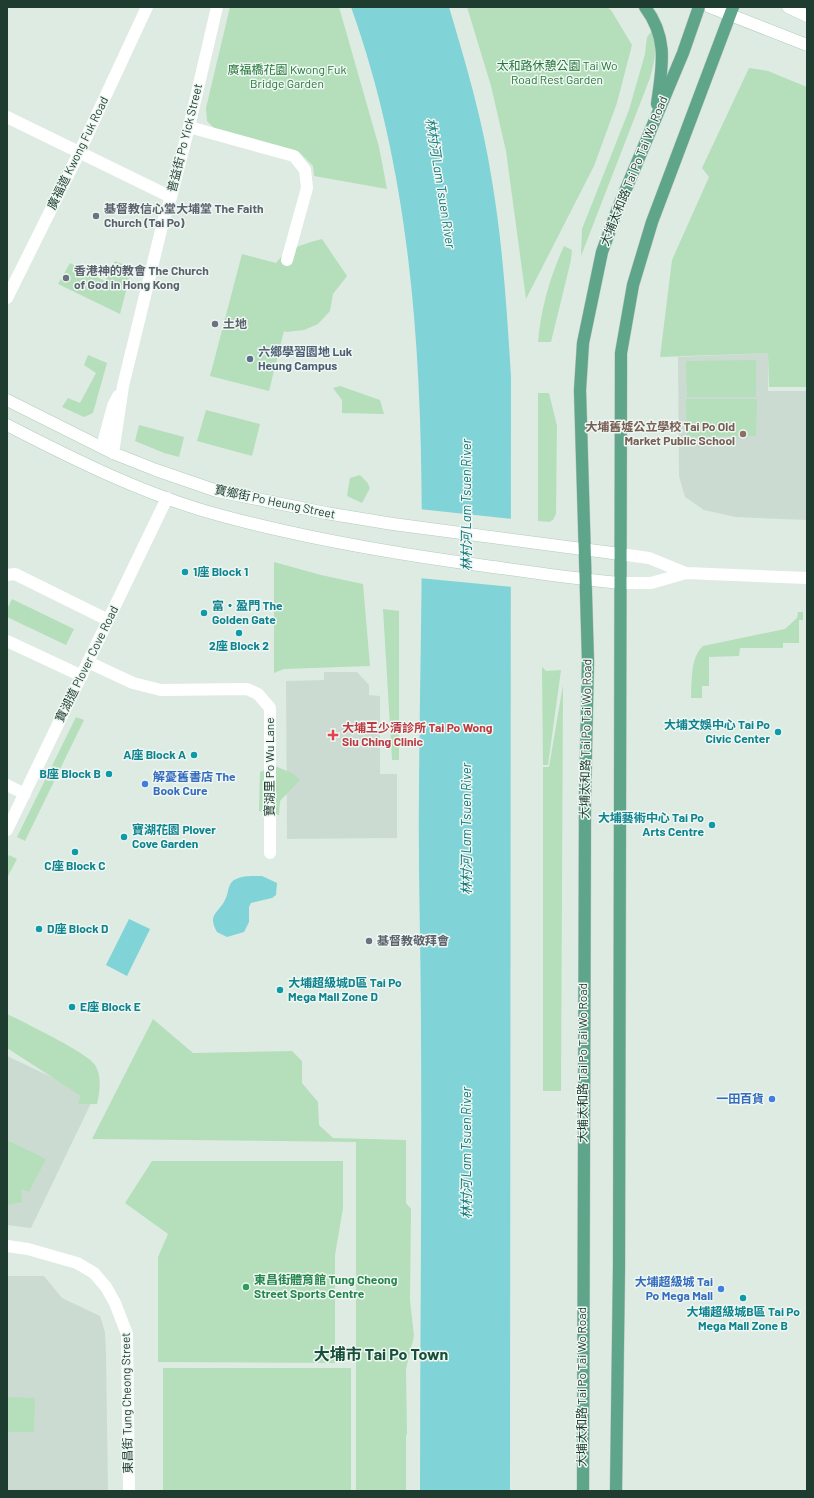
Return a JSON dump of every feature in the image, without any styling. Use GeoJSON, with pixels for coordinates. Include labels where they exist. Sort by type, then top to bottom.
{"type":"FeatureCollection","features":[{"type":"Feature","properties":{"kind":"main road"},"geometry":{"type":"LineString","coordinates":[[645,7],[656,24],[662,47],[661,72],[655,119]]}},
{"type":"Feature","properties":{"kind":"main road","name":"大埔太和路 Tai Po Tai Wo Road"},"geometry":{"type":"LineString","coordinates":[[583,1491],[585,807],[588,661],[587,580],[580,390],[584,343],[602,252],[618,208],[683,53],[699,7]]}},
{"type":"Feature","properties":{"kind":"main road"},"geometry":{"type":"LineString","coordinates":[[616,1491],[619,1267],[621,352],[633,285],[664,190],[731,11]]}},
{"type":"Feature","properties":{"kind":"street","name":"廣福道 Kwong Fuk Road"},"geometry":{"type":"LineString","coordinates":[[7,298],[147,7]]}},
{"type":"Feature","properties":{"kind":"street","name":"普益街 Po Yick Street"},"geometry":{"type":"LineString","coordinates":[[113,453],[123,386],[164,218],[189,127],[217,7]]}},
{"type":"Feature","properties":{"kind":"street"},"geometry":{"type":"LineString","coordinates":[[710,7],[731,11],[807,44]]}},
{"type":"Feature","properties":{"kind":"street"},"geometry":{"type":"LineString","coordinates":[[788,7],[807,16]]}},
{"type":"Feature","properties":{"kind":"street"},"geometry":{"type":"LineString","coordinates":[[7,117],[78,153],[171,197]]}},
{"type":"Feature","properties":{"kind":"street"},"geometry":{"type":"LineString","coordinates":[[189,127],[294,156],[305,170],[307,188],[287,260]]}},
{"type":"Feature","properties":{"kind":"street","name":"普益街 Po Yick Street"},"geometry":{"type":"LineString","coordinates":[[102,447],[113,406],[123,386]]}},
{"type":"Feature","properties":{"kind":"street","name":"寶鄉街 Po Heung Street"},"geometry":{"type":"LineString","coordinates":[[7,400],[113,453],[156,470],[217,491],[326,513],[393,524],[649,558],[686,573]]}},
{"type":"Feature","properties":{"kind":"street","name":"寶鄉街 Po Heung Street"},"geometry":{"type":"LineString","coordinates":[[7,425],[84,464],[167,498],[219,515],[323,540],[392,553],[587,580],[620,583],[651,583],[686,573]]}},
{"type":"Feature","properties":{"kind":"street","name":"寶湖道 Plover Cove Road"},"geometry":{"type":"LineString","coordinates":[[7,830],[167,498]]}},
{"type":"Feature","properties":{"kind":"street"},"geometry":{"type":"LineString","coordinates":[[686,573],[807,578]]}},
{"type":"Feature","properties":{"kind":"street"},"geometry":{"type":"LineString","coordinates":[[7,575],[15,574],[108,620]]}},
{"type":"Feature","properties":{"kind":"street"},"geometry":{"type":"LineString","coordinates":[[7,641],[82,676]]}},
{"type":"Feature","properties":{"kind":"street","name":"寶湖里 Po Wu Lane"},"geometry":{"type":"LineString","coordinates":[[88,662],[133,683],[161,690],[247,689],[258,694],[270,708],[270,853]]}},
{"type":"Feature","properties":{"kind":"street"},"geometry":{"type":"LineString","coordinates":[[7,785],[25,794]]}},
{"type":"Feature","properties":{"kind":"street","name":"東昌街 Tung Cheong Street"},"geometry":{"type":"LineString","coordinates":[[7,1246],[28,1249],[77,1263],[94,1273],[106,1287],[116,1303],[127,1334],[129,1491]]}},
{"type":"Feature","properties":{"kind":"shaded area","name":"大埔舊墟公立學校 Tai Po Old Market Public School"},"geometry":{"type":"Polygon","coordinates":[[[768,353],[768,391],[807,391],[807,520],[735,517],[704,510],[685,497],[679,476],[678,357],[768,353]]]}},
{"type":"Feature","properties":{"kind":"shaded area","name":"大埔王少清診所 Tai Po Wong Siu Ching Clinic"},"geometry":{"type":"Polygon","coordinates":[[[324,672],[357,672],[369,685],[369,695],[380,696],[380,774],[397,774],[397,838],[287,839],[286,681],[324,680],[324,672]]]}},
{"type":"Feature","properties":{"kind":"shaded area"},"geometry":{"type":"Polygon","coordinates":[[[7,1056],[94,1097],[31,1228],[7,1225],[7,1056]]]}},
{"type":"Feature","properties":{"kind":"shaded area"},"geometry":{"type":"Polygon","coordinates":[[[7,1276],[44,1276],[62,1298],[100,1316],[105,1332],[108,1491],[7,1491],[7,1276]]]}},
{"type":"Feature","properties":{"kind":"green space","name":"廣福橋花園 Kwong Fuk Bridge Garden"},"geometry":{"type":"Polygon","coordinates":[[[230,7],[339,7],[379,147],[387,189],[314,176],[313,166],[299,152],[214,128],[207,121],[206,108],[230,7]]]}},
{"type":"Feature","properties":{"kind":"green space","name":"太和路休憩公園 Tai Wo Road Rest Garden"},"geometry":{"type":"Polygon","coordinates":[[[467,7],[607,7],[611,10],[632,45],[617,103],[594,166],[526,299],[506,151],[491,86],[467,7]]]}},
{"type":"Feature","properties":{"kind":"green space"},"geometry":{"type":"Polygon","coordinates":[[[651,32],[655,43],[655,49],[650,78],[581,256],[582,229],[629,110],[645,54],[647,37],[651,32]]]}},
{"type":"Feature","properties":{"kind":"green space"},"geometry":{"type":"Polygon","coordinates":[[[749,68],[768,71],[807,87],[807,387],[769,387],[768,353],[660,357],[672,260],[709,177],[702,168],[749,68]]]}},
{"type":"Feature","properties":{"kind":"green space"},"geometry":{"type":"Polygon","coordinates":[[[322,239],[347,276],[333,294],[330,311],[318,324],[304,330],[284,331],[269,391],[210,376],[242,254],[276,263],[291,250],[322,239]]]}},
{"type":"Feature","properties":{"kind":"green space"},"geometry":{"type":"Polygon","coordinates":[[[564,246],[572,250],[571,260],[551,342],[538,342],[541,317],[547,293],[554,269],[564,246]]]}},
{"type":"Feature","properties":{"kind":"green space"},"geometry":{"type":"Polygon","coordinates":[[[115,261],[132,268],[120,314],[58,284],[70,263],[105,281],[115,261]]]}},
{"type":"Feature","properties":{"kind":"green space"},"geometry":{"type":"Polygon","coordinates":[[[88,355],[107,363],[93,413],[84,417],[62,407],[68,398],[80,403],[96,373],[84,365],[88,355]]]}},
{"type":"Feature","properties":{"kind":"green space"},"geometry":{"type":"Polygon","coordinates":[[[756,360],[756,397],[687,397],[686,361],[756,360]]]}},
{"type":"Feature","properties":{"kind":"green space"},"geometry":{"type":"Polygon","coordinates":[[[340,386],[380,400],[384,414],[342,413],[342,400],[333,388],[340,386]]]}},
{"type":"Feature","properties":{"kind":"green space"},"geometry":{"type":"Polygon","coordinates":[[[538,393],[549,393],[557,426],[556,514],[553,520],[549,522],[538,521],[538,393]]]}},
{"type":"Feature","properties":{"kind":"green space"},"geometry":{"type":"Polygon","coordinates":[[[686,399],[757,399],[756,436],[687,437],[686,399]]]}},
{"type":"Feature","properties":{"kind":"green space"},"geometry":{"type":"Polygon","coordinates":[[[206,410],[260,424],[252,456],[197,441],[206,410]]]}},
{"type":"Feature","properties":{"kind":"green space"},"geometry":{"type":"Polygon","coordinates":[[[139,425],[184,437],[179,457],[164,453],[135,441],[139,425]]]}},
{"type":"Feature","properties":{"kind":"green space"},"geometry":{"type":"Polygon","coordinates":[[[360,475],[367,482],[370,488],[362,503],[347,496],[350,478],[360,475]]]}},
{"type":"Feature","properties":{"kind":"green space"},"geometry":{"type":"Polygon","coordinates":[[[274,562],[321,575],[363,584],[370,666],[284,669],[274,673],[274,562]]]}},
{"type":"Feature","properties":{"kind":"green space"},"geometry":{"type":"Polygon","coordinates":[[[12,599],[74,629],[66,645],[7,617],[7,609],[12,599]]]}},
{"type":"Feature","properties":{"kind":"green space"},"geometry":{"type":"Polygon","coordinates":[[[383,609],[399,611],[399,760],[392,760],[383,609]]]}},
{"type":"Feature","properties":{"kind":"green space"},"geometry":{"type":"Polygon","coordinates":[[[798,612],[803,612],[803,620],[799,620],[799,643],[783,643],[783,648],[740,648],[739,656],[709,657],[709,686],[702,686],[702,698],[691,698],[694,663],[703,646],[785,629],[797,618],[798,612]]]}},
{"type":"Feature","properties":{"kind":"green space"},"geometry":{"type":"Polygon","coordinates":[[[542,667],[546,671],[561,670],[548,765],[543,765],[542,667]]]}},
{"type":"Feature","properties":{"kind":"green space"},"geometry":{"type":"Polygon","coordinates":[[[563,685],[561,1091],[543,1091],[543,767],[549,767],[563,685]]]}},
{"type":"Feature","properties":{"kind":"green space"},"geometry":{"type":"Polygon","coordinates":[[[76,717],[84,720],[25,841],[17,837],[76,717]]]}},
{"type":"Feature","properties":{"kind":"green space"},"geometry":{"type":"Polygon","coordinates":[[[275,766],[294,774],[300,780],[280,801],[279,815],[259,811],[260,772],[275,766]]]}},
{"type":"Feature","properties":{"kind":"green space"},"geometry":{"type":"Polygon","coordinates":[[[9,855],[17,859],[7,878],[7,859],[9,855]]]}},
{"type":"Feature","properties":{"kind":"green space"},"geometry":{"type":"Polygon","coordinates":[[[7,1014],[81,1053],[95,1065],[100,1079],[97,1104],[78,1104],[81,1096],[7,1048],[7,1014]]]}},
{"type":"Feature","properties":{"kind":"green space"},"geometry":{"type":"Polygon","coordinates":[[[153,1019],[193,1053],[292,1051],[302,1061],[302,1083],[318,1102],[319,1125],[333,1138],[406,1140],[406,1203],[411,1209],[410,1300],[414,1336],[406,1369],[406,1491],[356,1491],[356,1142],[92,1139],[153,1019]]]}},
{"type":"Feature","properties":{"kind":"green space"},"geometry":{"type":"Polygon","coordinates":[[[7,1140],[46,1159],[29,1192],[21,1189],[22,1202],[7,1205],[7,1140]]]}},
{"type":"Feature","properties":{"kind":"green space","name":"東昌街體育館 Tung Cheong Street Sports Centre"},"geometry":{"type":"Polygon","coordinates":[[[152,1161],[343,1161],[343,1208],[335,1255],[335,1363],[158,1362],[158,1257],[168,1234],[125,1203],[152,1161]]]}},
{"type":"Feature","properties":{"kind":"green space"},"geometry":{"type":"Polygon","coordinates":[[[163,1368],[351,1368],[351,1491],[163,1491],[163,1368]]]}},
{"type":"Feature","properties":{"kind":"green space"},"geometry":{"type":"Polygon","coordinates":[[[7,1397],[35,1398],[34,1432],[7,1432],[7,1397]]]}},
{"type":"Feature","properties":{"kind":"water","name":"林村河 Lam Tsuen River"},"geometry":{"type":"Polygon","coordinates":[[[351,7],[449,7],[468,72],[484,137],[496,205],[502,254],[511,377],[510,1491],[420,1491],[421,1004],[419,824],[422,496],[419,396],[412,297],[400,199],[380,102],[351,7]]]}},
{"type":"Feature","properties":{"kind":"water"},"geometry":{"type":"Polygon","coordinates":[[[262,876],[277,883],[276,895],[272,898],[251,903],[249,907],[249,922],[244,932],[227,937],[217,932],[214,926],[213,918],[225,900],[232,882],[237,878],[262,876]]]}},
{"type":"Feature","properties":{"kind":"water"},"geometry":{"type":"Polygon","coordinates":[[[129,919],[150,929],[127,976],[106,965],[129,919]]]}},
{"type":"Feature","properties":{"kind":"pier"},"geometry":{"type":"Polygon","coordinates":[[[419,509],[513,519],[512,587],[419,578],[419,509]]]}},
{"type":"Feature","properties":{"kind":"place","name":"基督教信心堂大埔堂 The Faith Church (Tai Po)"},"geometry":{"type":"Point","coordinates":[96,216]}},
{"type":"Feature","properties":{"kind":"place","name":"香港神的教會 The Church of God in Hong Kong"},"geometry":{"type":"Point","coordinates":[66,278]}},
{"type":"Feature","properties":{"kind":"place","name":"土地"},"geometry":{"type":"Point","coordinates":[215,324]}},
{"type":"Feature","properties":{"kind":"place","name":"六鄉學習園地 Luk Heung Campus"},"geometry":{"type":"Point","coordinates":[250,359]}},
{"type":"Feature","properties":{"kind":"place","name":"大埔舊墟公立學校 Tai Po Old Market Public School"},"geometry":{"type":"Point","coordinates":[743,434]}},
{"type":"Feature","properties":{"kind":"place","name":"1座 Block 1"},"geometry":{"type":"Point","coordinates":[185,572]}},
{"type":"Feature","properties":{"kind":"place","name":"富‧盈門 The Golden Gate"},"geometry":{"type":"Point","coordinates":[204,613]}},
{"type":"Feature","properties":{"kind":"place","name":"2座 Block 2"},"geometry":{"type":"Point","coordinates":[239,633]}},
{"type":"Feature","properties":{"kind":"place","name":"大埔文娛中心 Tai Po Civic Center"},"geometry":{"type":"Point","coordinates":[778,732]}},
{"type":"Feature","properties":{"kind":"place","name":"大埔王少清診所 Tai Po Wong Siu Ching Clinic"},"geometry":{"type":"Point","coordinates":[333,735]}},
{"type":"Feature","properties":{"kind":"place","name":"A座 Block A"},"geometry":{"type":"Point","coordinates":[194,755]}},
{"type":"Feature","properties":{"kind":"place","name":"B座 Block B"},"geometry":{"type":"Point","coordinates":[109,774]}},
{"type":"Feature","properties":{"kind":"place","name":"解憂舊書店 The Book Cure"},"geometry":{"type":"Point","coordinates":[145,784]}},
{"type":"Feature","properties":{"kind":"place","name":"大埔藝術中心 Tai Po Arts Centre"},"geometry":{"type":"Point","coordinates":[712,825]}},
{"type":"Feature","properties":{"kind":"place","name":"寶湖花園 Plover Cove Garden"},"geometry":{"type":"Point","coordinates":[124,837]}},
{"type":"Feature","properties":{"kind":"place","name":"C座 Block C"},"geometry":{"type":"Point","coordinates":[75,852]}},
{"type":"Feature","properties":{"kind":"place","name":"D座 Block D"},"geometry":{"type":"Point","coordinates":[39,929]}},
{"type":"Feature","properties":{"kind":"place","name":"基督教敬拜會"},"geometry":{"type":"Point","coordinates":[369,941]}},
{"type":"Feature","properties":{"kind":"place","name":"大埔超級城D區 Tai Po Mega Mall Zone D"},"geometry":{"type":"Point","coordinates":[280,990]}},
{"type":"Feature","properties":{"kind":"place","name":"E座 Block E"},"geometry":{"type":"Point","coordinates":[72,1007]}},
{"type":"Feature","properties":{"kind":"place","name":"一田百貨"},"geometry":{"type":"Point","coordinates":[772,1099]}},
{"type":"Feature","properties":{"kind":"place","name":"東昌街體育館 Tung Cheong Street Sports Centre"},"geometry":{"type":"Point","coordinates":[246,1287]}},
{"type":"Feature","properties":{"kind":"place","name":"大埔超級城 Tai Po Mega Mall"},"geometry":{"type":"Point","coordinates":[721,1289]}},
{"type":"Feature","properties":{"kind":"place","name":"大埔超級城B區 Tai Po Mega Mall Zone B"},"geometry":{"type":"Point","coordinates":[743,1298]}},
{"type":"Feature","properties":{"kind":"district","name":"大埔市 Tai Po Town"},"geometry":{"type":"Point","coordinates":[381,1354]}}]}
